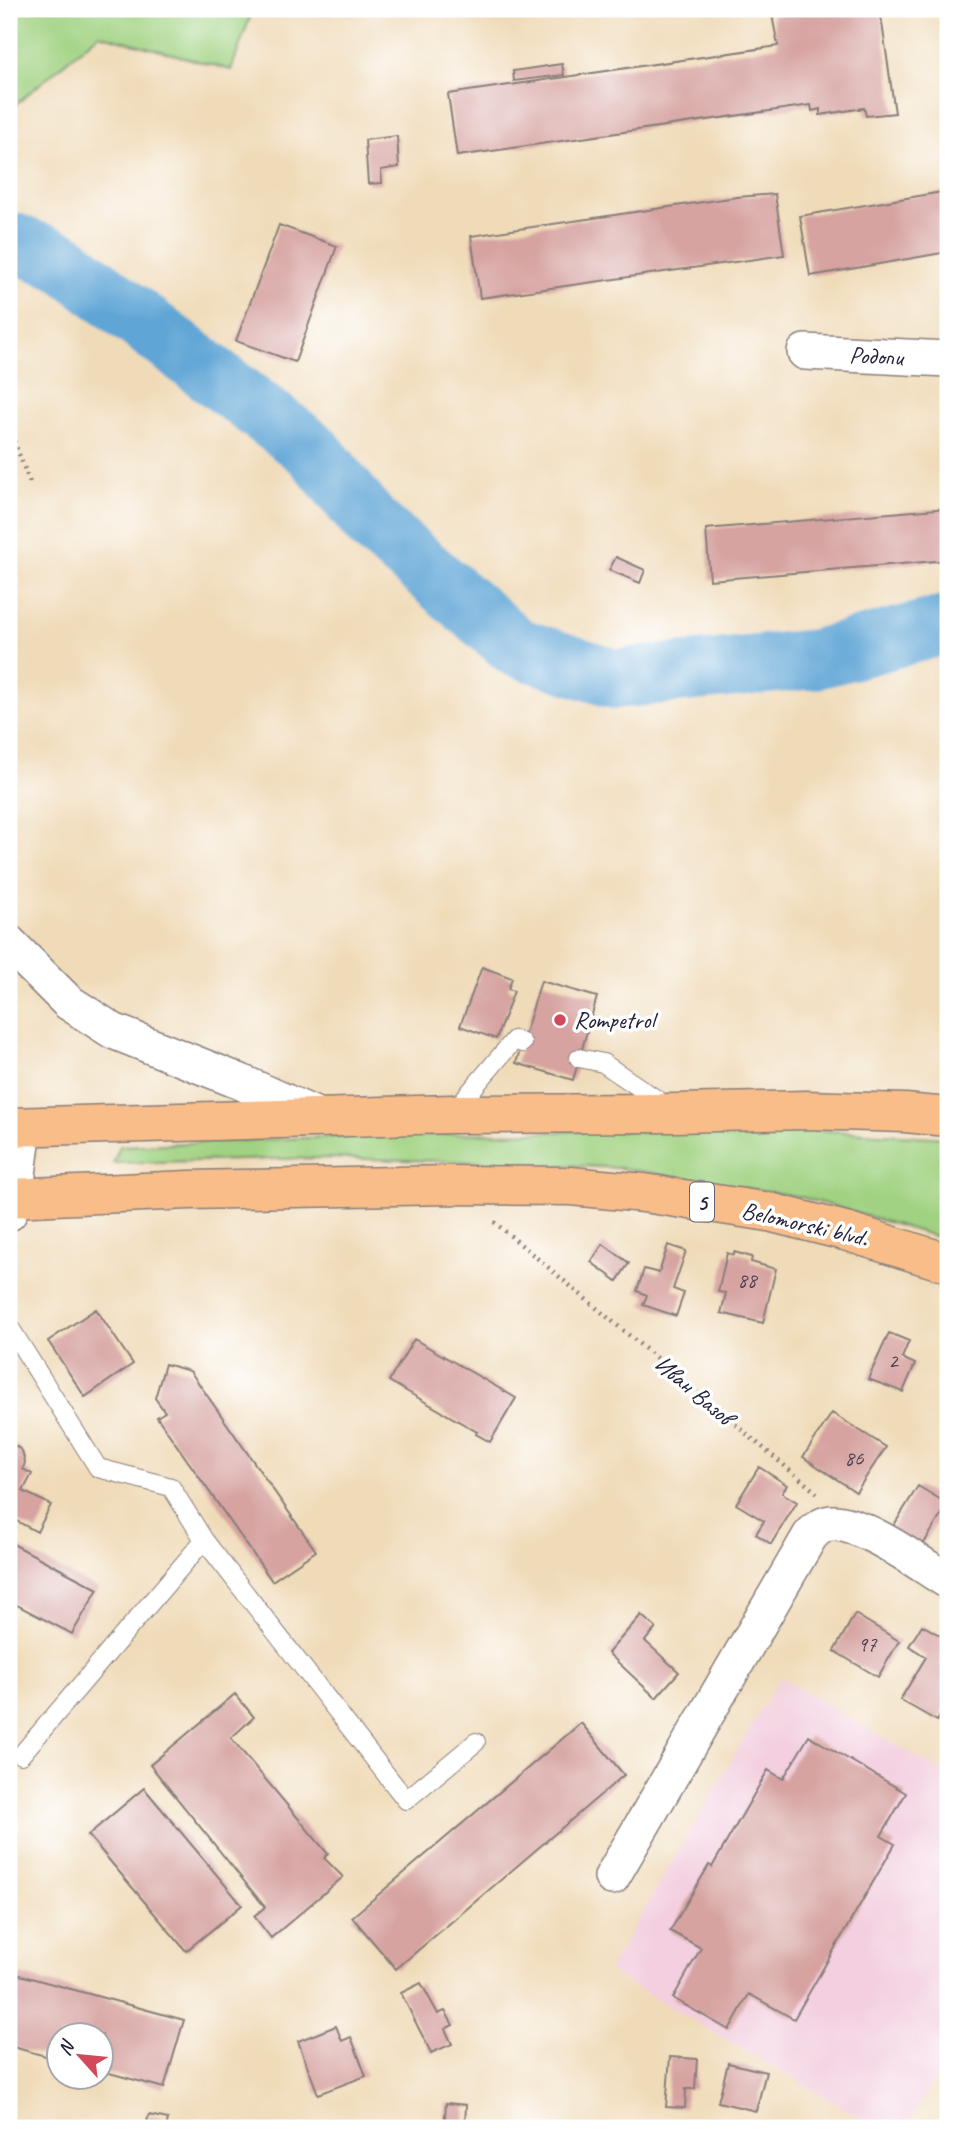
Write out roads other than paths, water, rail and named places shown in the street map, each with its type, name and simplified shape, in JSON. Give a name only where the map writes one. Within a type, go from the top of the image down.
[{"type":"main road","points":[[17,1127],[451,1114],[806,1110],[948,1117]]},
{"type":"main road","name":"Belomorski blvd.","points":[[11,1203],[189,1190],[449,1185],[570,1186],[643,1193],[769,1212],[845,1231],[948,1263]]},
{"type":"street","name":"Родопи","points":[[805,352],[948,359]]},
{"type":"street","points":[[9,943],[68,1002],[113,1031],[241,1082],[324,1119]]},
{"type":"street","points":[[11,1203],[17,1127]]},
{"type":"street","points":[[612,1877],[810,1536],[823,1525],[831,1523],[858,1527],[948,1581]]},
{"type":"lane","points":[[451,1114],[514,1040],[522,1043]]},
{"type":"lane","points":[[579,1058],[603,1063],[677,1113]]},
{"type":"lane","points":[[9,1326],[98,1468],[171,1487],[204,1540],[406,1800],[476,1742]]},
{"type":"lane","points":[[21,1755],[204,1540]]},
{"type":"waterway","points":[[9,241],[62,261],[313,451],[372,524],[516,647],[615,679],[816,659],[948,624]]},
{"type":"place","name":"Rompetrol","points":[[560,1020]]}]
